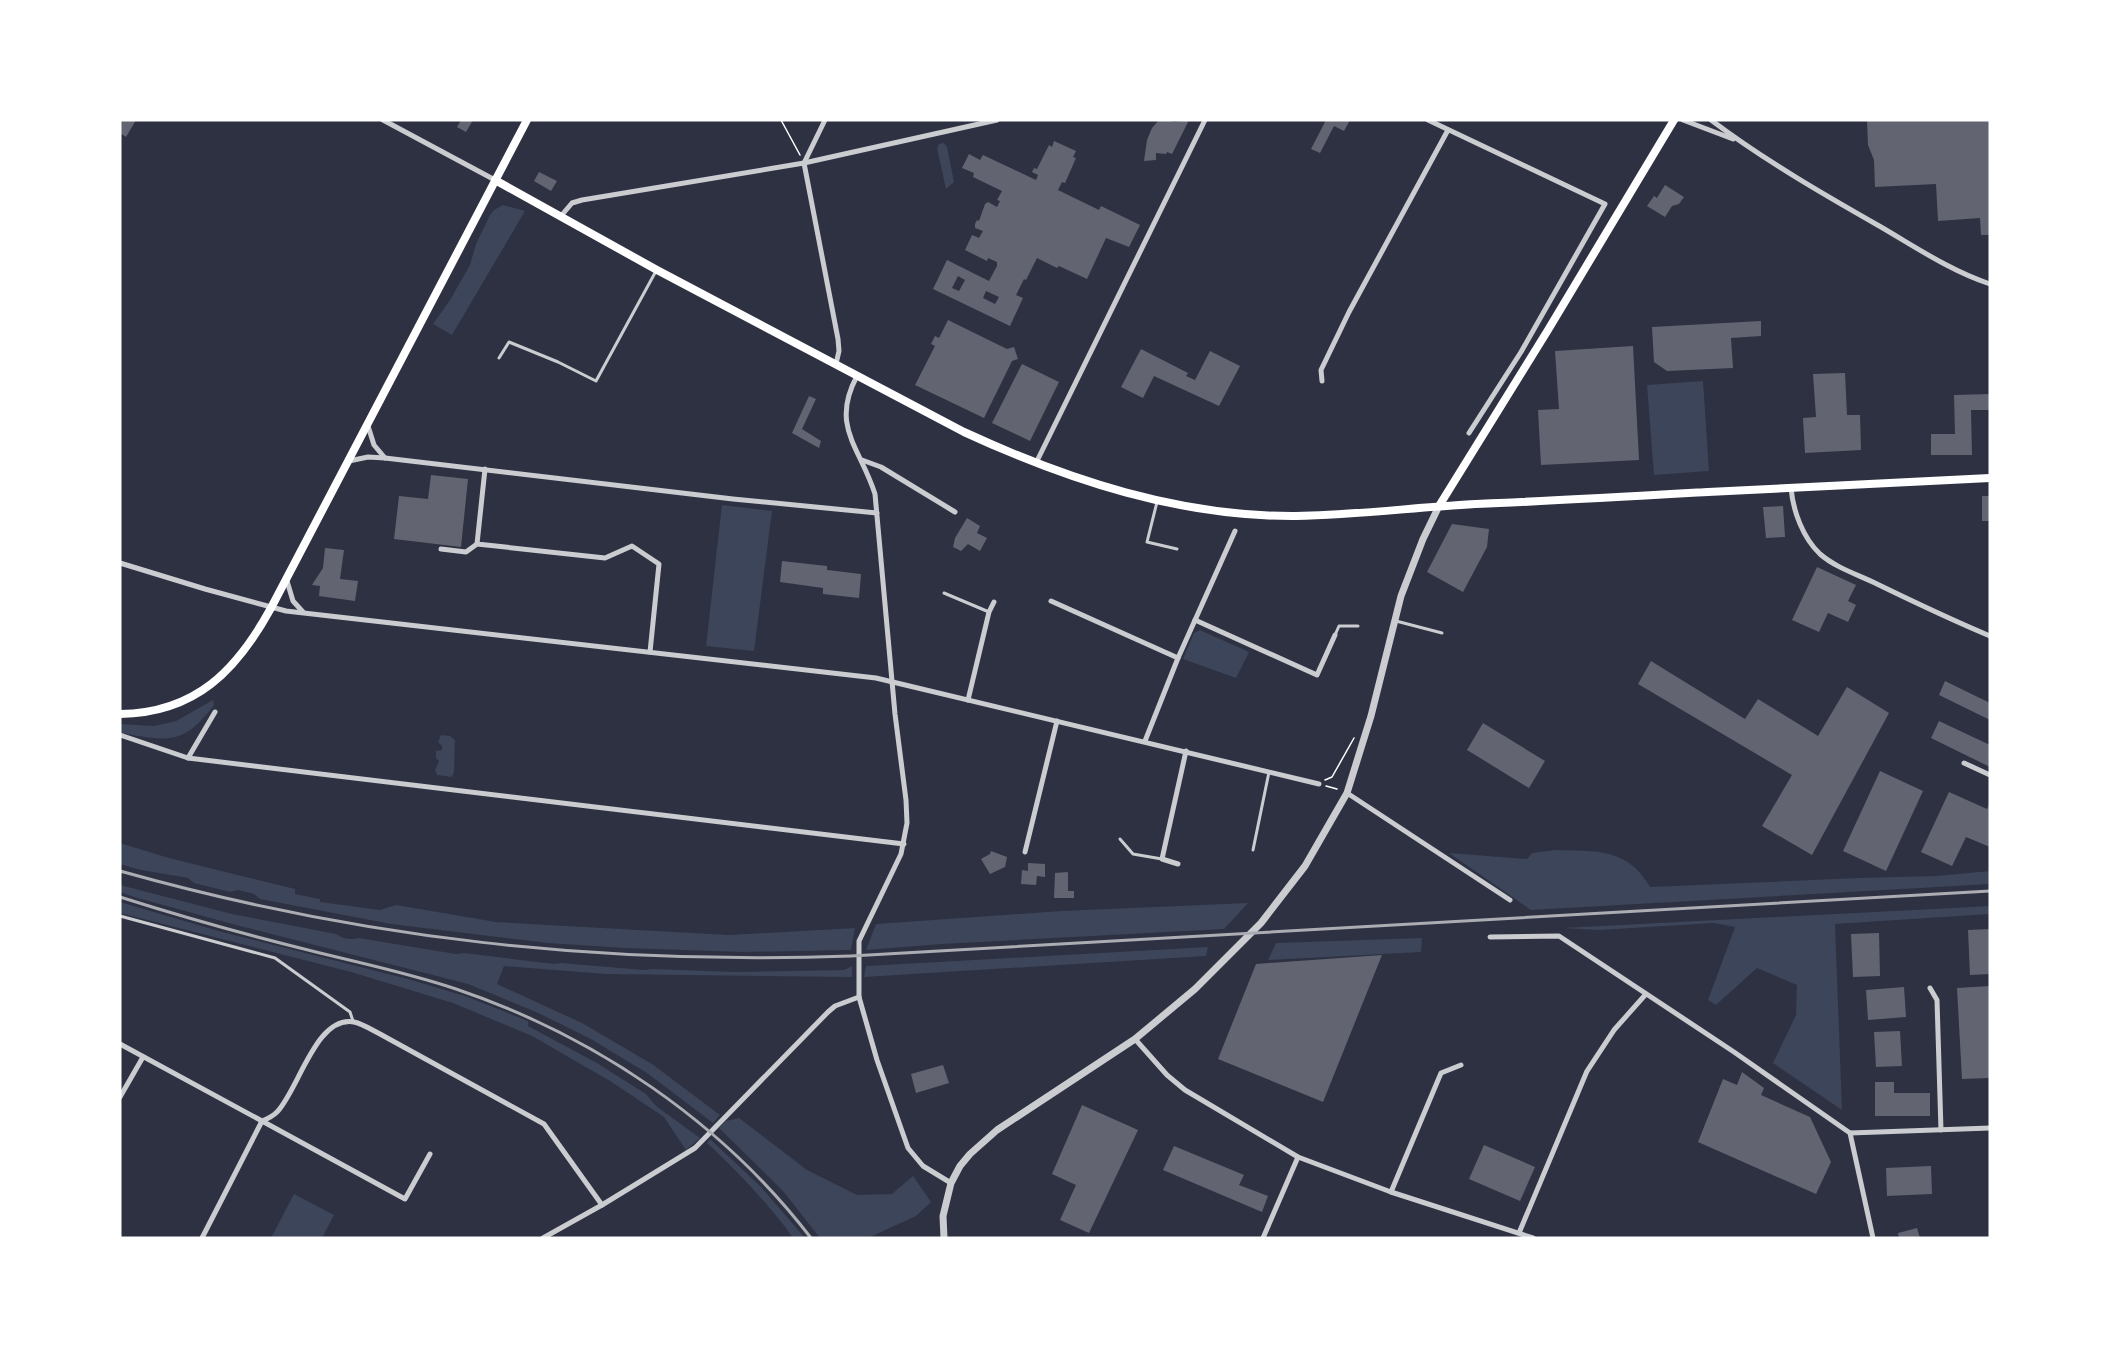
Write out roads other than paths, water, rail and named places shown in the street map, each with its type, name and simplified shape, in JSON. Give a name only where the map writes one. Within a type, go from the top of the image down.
[{"type":"main road","points":[[120,714],[150,712],[187,700],[212,685],[233,666],[243,653],[271,608],[527,120]]},
{"type":"main road","points":[[1439,506],[1674,120]]},
{"type":"main road","points":[[495,180],[657,270],[948,424],[1036,463],[1116,490],[1158,500],[1230,512],[1294,516],[1439,506],[1990,478]]},
{"type":"street","points":[[383,120],[495,180]]},
{"type":"street","points":[[825,120],[804,163],[838,339],[839,351],[836,364]]},
{"type":"street","points":[[561,216],[572,203],[582,200],[804,163],[997,120]]},
{"type":"street","points":[[1036,463],[1205,120]]},
{"type":"street","points":[[1428,120],[1605,204],[1521,352],[1469,433]]},
{"type":"street","points":[[1683,120],[1740,142]]},
{"type":"street","points":[[1710,120],[1740,142],[1841,205],[1951,268],[1990,284]]},
{"type":"street","points":[[1322,381],[1321,370],[1349,312],[1448,130]]},
{"type":"street","points":[[857,376],[847,398],[845,421],[862,460],[874,495],[877,513],[892,682],[907,812],[904,844],[859,941],[859,997],[877,1060],[908,1148],[923,1166],[951,1183]]},
{"type":"street","points":[[368,422],[374,445],[385,458]]},
{"type":"street","points":[[347,462],[368,457],[385,458],[722,498],[877,513]]},
{"type":"street","points":[[862,460],[881,467],[955,512]]},
{"type":"street","points":[[477,544],[485,469]]},
{"type":"street","points":[[1791,488],[1798,519],[1809,540],[1820,554],[1854,573],[1990,636]]},
{"type":"street","points":[[944,1238],[943,1216],[951,1183],[970,1154],[997,1130],[1135,1039],[1209,977],[1261,923],[1305,866],[1347,793],[1371,716],[1394,621],[1408,575],[1439,506]]},
{"type":"street","points":[[1145,741],[1178,658],[1235,531]]},
{"type":"street","points":[[441,549],[466,552],[477,544],[605,558],[632,546],[659,564],[650,652]]},
{"type":"street","points":[[120,563],[271,608],[876,678],[1319,784]]},
{"type":"street","points":[[286,578],[293,601],[304,613]]},
{"type":"street","points":[[1051,601],[1178,658]]},
{"type":"street","points":[[968,700],[989,612],[994,602]]},
{"type":"street","points":[[1195,620],[1317,675],[1335,635]]},
{"type":"street","points":[[188,758],[215,712]]},
{"type":"street","points":[[1025,852],[1057,721]]},
{"type":"street","points":[[120,735],[188,758],[904,844]]},
{"type":"street","points":[[1178,864],[1162,859],[1186,751]]},
{"type":"street","points":[[1964,763],[1990,775]]},
{"type":"street","points":[[1347,793],[1510,900]]},
{"type":"street","points":[[1490,937],[1559,936],[1734,1052],[1850,1133],[1990,1128]]},
{"type":"street","points":[[1930,988],[1937,1000],[1941,1130]]},
{"type":"street","points":[[1519,1233],[1587,1071],[1614,1030],[1646,994]]},
{"type":"street","points":[[543,1238],[603,1205],[695,1148],[828,1012],[835,1006],[859,997]]},
{"type":"street","points":[[202,1238],[262,1121],[276,1114],[286,1101],[321,1037],[333,1026],[354,1022],[390,1039],[544,1125],[603,1205]]},
{"type":"street","points":[[1135,1039],[1167,1075],[1185,1090],[1298,1157],[1391,1192],[1533,1238]]},
{"type":"street","points":[[120,1044],[405,1200],[430,1154]]},
{"type":"street","points":[[120,1097],[143,1057]]},
{"type":"street","points":[[1391,1192],[1441,1072],[1461,1065]]},
{"type":"street","points":[[1850,1133],[1873,1238]]},
{"type":"street","points":[[1263,1238],[1298,1157]]},
{"type":"lane","points":[[499,358],[509,342],[596,381],[657,270]]},
{"type":"lane","points":[[1158,500],[1147,542],[1177,549]]},
{"type":"lane","points":[[944,593],[989,612]]},
{"type":"lane","points":[[1394,621],[1442,633]]},
{"type":"lane","points":[[1335,635],[1340,626],[1358,626]]},
{"type":"lane","points":[[1253,850],[1269,771]]},
{"type":"lane","points":[[1120,839],[1133,854],[1162,859]]},
{"type":"lane","points":[[120,916],[275,957],[350,1012],[354,1022]]},
{"type":"railway","points":[[120,871],[211,895],[391,930],[573,951],[757,958],[851,956],[1990,891]]},
{"type":"railway","points":[[120,897],[239,932],[438,983],[508,1008],[558,1031],[606,1058],[652,1088],[696,1121],[738,1157],[776,1196],[811,1238]]}]
